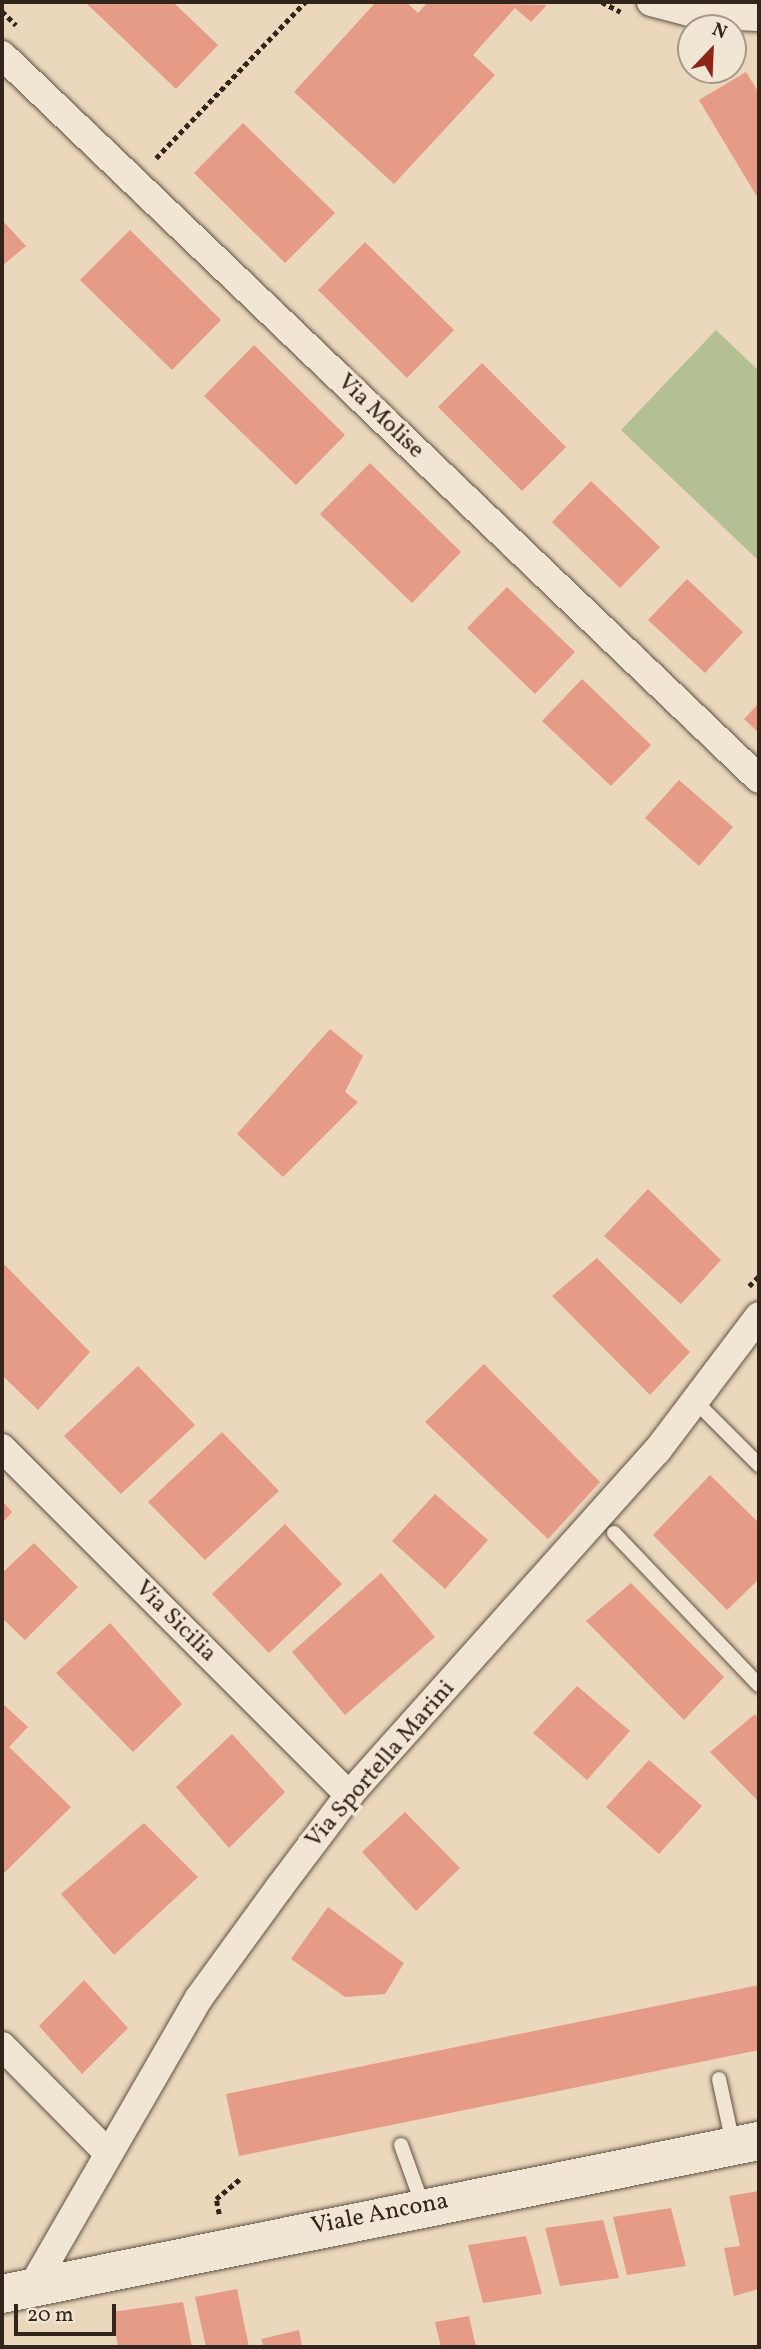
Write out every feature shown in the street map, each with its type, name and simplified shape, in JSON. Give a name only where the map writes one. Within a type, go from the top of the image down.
[{"type":"main road","name":"Viale Ancona","points":[[17,2291],[423,2206],[746,2143]]},
{"type":"street","points":[[651,2],[697,14],[759,17]]},
{"type":"street","name":"Via Molise","points":[[2,55],[759,779]]},
{"type":"street","name":"Via Sportella Marini","points":[[17,2291],[107,2152],[199,1998],[349,1794],[657,1451],[759,1316]]},
{"type":"street","name":"Via Sicilia","points":[[2,1448],[349,1794]]},
{"type":"street","points":[[2,2046],[107,2152]]},
{"type":"lane","points":[[695,1401],[759,1465]]},
{"type":"lane","points":[[614,1532],[759,1685]]},
{"type":"lane","points":[[719,2080],[746,2143]]},
{"type":"lane","points":[[401,2145],[423,2206]]},
{"type":"path","points":[[155,159],[305,2]]},
{"type":"path","points":[[216,2199],[241,2178]]},
{"type":"green space","points":[[716,330],[759,371],[759,561],[621,430]]},
{"type":"building","points":[[85,2],[173,2],[218,45],[176,89]]},
{"type":"building","points":[[376,2],[406,2],[418,13],[428,2],[547,5],[531,22],[515,8],[473,55],[495,75],[394,184],[294,92]]},
{"type":"building","points":[[747,74],[759,93],[759,200],[699,100],[726,84],[747,84]]},
{"type":"building","points":[[243,123],[335,213],[285,263],[194,173]]},
{"type":"building","points":[[2,220],[26,246],[2,266]]},
{"type":"building","points":[[130,230],[221,320],[172,370],[80,280]]},
{"type":"building","points":[[365,242],[454,330],[407,378],[318,290]]},
{"type":"building","points":[[254,345],[345,435],[296,485],[204,396]]},
{"type":"building","points":[[482,363],[566,447],[522,491],[438,407]]},
{"type":"building","points":[[370,463],[461,552],[412,603],[320,514]]},
{"type":"building","points":[[591,481],[660,547],[620,588],[552,522]]},
{"type":"building","points":[[687,579],[743,632],[705,673],[648,620]]},
{"type":"building","points":[[507,587],[575,652],[535,694],[467,628]]},
{"type":"building","points":[[582,679],[651,745],[611,786],[542,721]]},
{"type":"building","points":[[759,703],[759,733],[744,719]]},
{"type":"building","points":[[679,780],[733,827],[699,866],[645,818]]},
{"type":"building","points":[[330,1029],[363,1056],[345,1092],[358,1102],[283,1177],[237,1134]]},
{"type":"building","points":[[648,1189],[721,1260],[681,1304],[604,1236]]},
{"type":"building","points":[[597,1258],[690,1352],[650,1395],[552,1296]]},
{"type":"building","points":[[2,1262],[90,1352],[38,1410],[2,1375]]},
{"type":"building","points":[[484,1364],[600,1482],[548,1539],[425,1422]]},
{"type":"building","points":[[138,1366],[195,1425],[121,1494],[64,1436]]},
{"type":"building","points":[[222,1432],[279,1491],[205,1560],[148,1502]]},
{"type":"building","points":[[710,1475],[759,1523],[759,1579],[727,1610],[653,1535]]},
{"type":"building","points":[[435,1494],[488,1540],[445,1589],[392,1541]]},
{"type":"building","points":[[2,1501],[12,1512],[2,1523]]},
{"type":"building","points":[[285,1524],[342,1584],[269,1653],[212,1594]]},
{"type":"building","points":[[34,1543],[78,1587],[25,1640],[2,1618],[2,1573]]},
{"type":"building","points":[[381,1573],[435,1637],[345,1715],[292,1652]]},
{"type":"building","points":[[631,1583],[724,1677],[684,1720],[586,1621]]},
{"type":"building","points":[[110,1623],[182,1704],[133,1752],[56,1673]]},
{"type":"building","points":[[577,1686],[630,1731],[587,1780],[533,1733]]},
{"type":"building","points":[[2,1703],[28,1727],[9,1747],[71,1807],[2,1875]]},
{"type":"building","points":[[755,1714],[759,1719],[759,1802],[710,1752]]},
{"type":"building","points":[[232,1734],[285,1792],[229,1848],[176,1787]]},
{"type":"building","points":[[649,1760],[702,1806],[659,1854],[606,1807]]},
{"type":"building","points":[[405,1812],[460,1868],[416,1911],[362,1852]]},
{"type":"building","points":[[144,1823],[198,1877],[114,1955],[61,1894]]},
{"type":"building","points":[[328,1907],[404,1963],[385,1994],[345,1997],[291,1959]]},
{"type":"building","points":[[84,1980],[128,2028],[82,2074],[39,2026]]},
{"type":"building","points":[[759,1985],[759,2050],[239,2156],[226,2094]]},
{"type":"building","points":[[759,2191],[759,2289],[734,2296],[724,2248],[740,2246],[729,2196]]},
{"type":"building","points":[[671,2208],[686,2266],[627,2275],[613,2217]]},
{"type":"building","points":[[603,2220],[619,2278],[560,2286],[545,2228]]},
{"type":"building","points":[[526,2236],[542,2294],[483,2303],[468,2245]]},
{"type":"building","points":[[237,2289],[249,2347],[206,2347],[195,2297]]},
{"type":"building","points":[[183,2302],[192,2347],[118,2347],[112,2312]]},
{"type":"building","points":[[469,2316],[476,2347],[441,2347],[435,2322]]},
{"type":"building","points":[[299,2330],[302,2347],[264,2347],[261,2339]]}]
